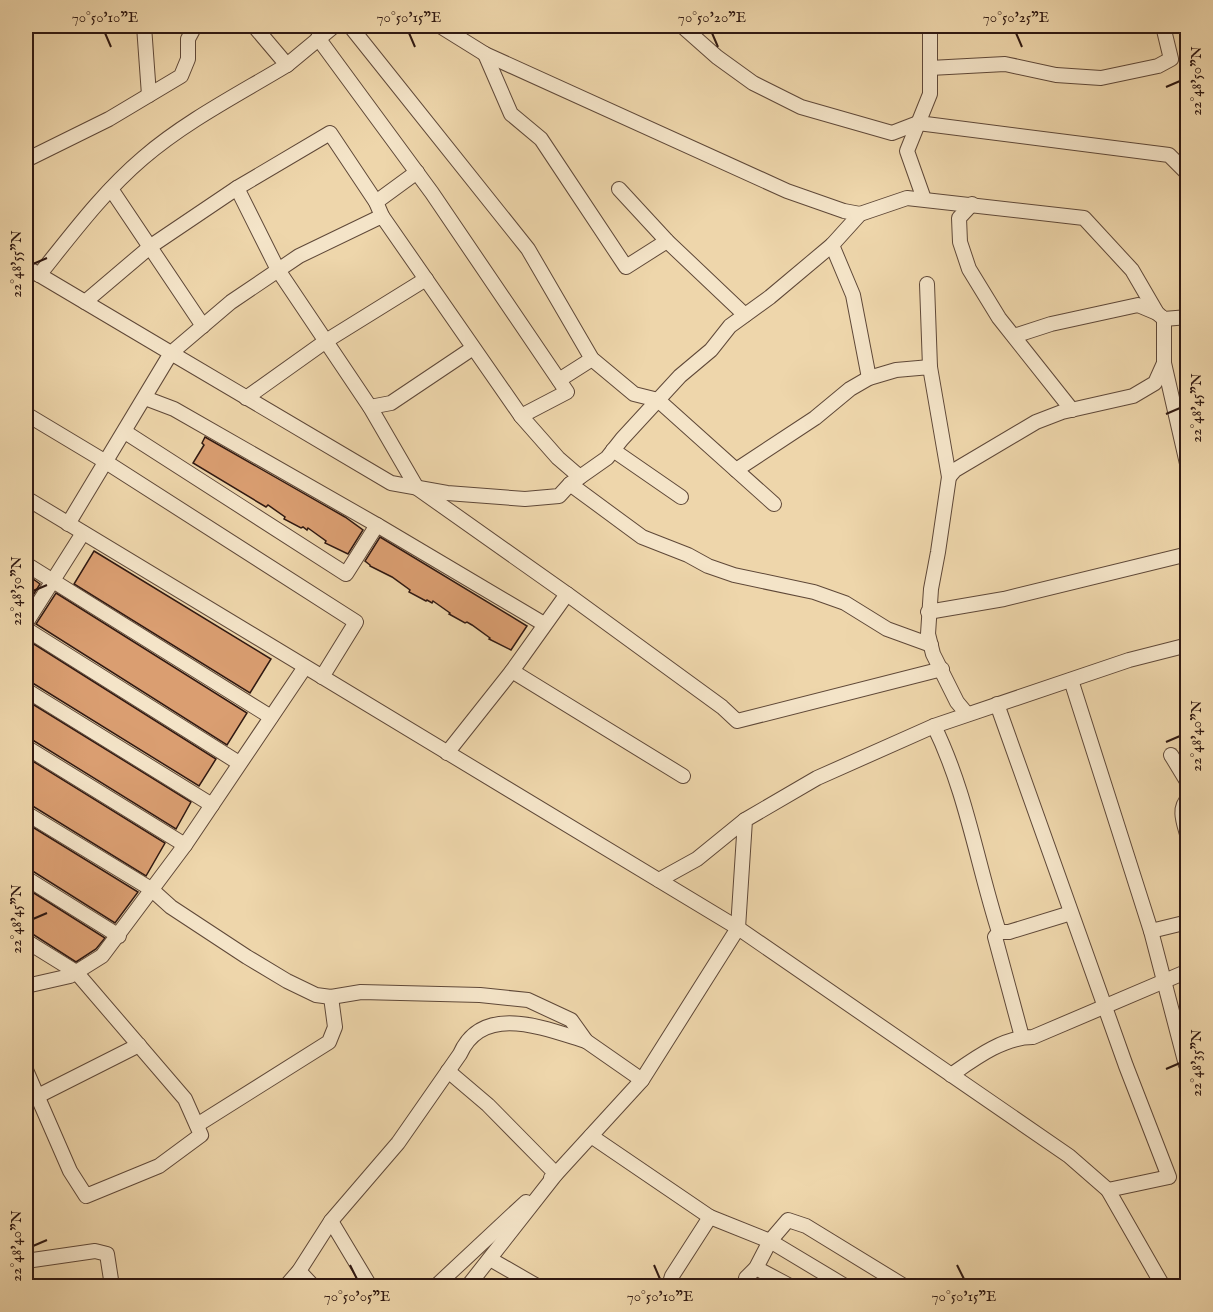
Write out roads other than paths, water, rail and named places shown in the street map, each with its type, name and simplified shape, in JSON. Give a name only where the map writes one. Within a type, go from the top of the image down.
[{"type":"street","points":[[144,26],[149,95]]},
{"type":"street","points":[[26,160],[109,119],[181,76],[188,60],[188,39],[195,26]]},
{"type":"street","points":[[254,26],[286,65]]},
{"type":"street","points":[[39,275],[99,200],[144,157],[178,132],[286,65],[334,26]]},
{"type":"street","points":[[350,26],[528,249],[592,359],[634,394],[658,400],[774,504]]},
{"type":"street","points":[[440,26],[485,54],[787,191],[844,211],[860,214]]},
{"type":"street","points":[[682,26],[717,57],[753,83],[801,107],[892,133],[918,123],[1169,155],[1185,171]]},
{"type":"street","points":[[924,199],[907,151],[930,94],[930,26]]},
{"type":"street","points":[[930,68],[1005,64],[1056,75],[1101,78],[1158,66],[1171,59],[1163,26]]},
{"type":"street","points":[[318,38],[417,172],[567,392],[520,416]]},
{"type":"street","points":[[485,54],[512,114],[541,139],[626,267],[667,242]]},
{"type":"street","points":[[85,302],[151,246],[237,188],[330,133],[376,202],[382,216],[520,416],[575,480],[642,537],[734,575],[813,592],[845,603],[887,628],[931,645]]},
{"type":"street","points":[[376,202],[417,172]]},
{"type":"street","points":[[237,188],[278,270],[370,407],[417,488],[567,594],[722,707],[737,721],[942,669]]},
{"type":"street","points":[[111,189],[203,326]]},
{"type":"street","points":[[619,189],[667,242],[745,315]]},
{"type":"street","points":[[26,267],[391,483],[447,493],[525,499],[560,496],[575,480],[607,458],[680,376],[711,350],[730,326],[832,245],[860,214],[907,198],[1084,218],[1132,270],[1160,316],[1164,363],[1188,468]]},
{"type":"street","points":[[972,204],[959,218],[960,242],[969,269],[999,318],[1072,411]]},
{"type":"street","points":[[68,524],[171,353],[231,302],[299,256],[382,216]]},
{"type":"street","points":[[832,245],[853,295],[869,378]]},
{"type":"street","points":[[246,398],[326,341],[426,279]]},
{"type":"street","points":[[927,284],[930,367],[949,477],[928,612],[928,634],[957,702],[967,714]]},
{"type":"street","points":[[1014,336],[1051,324],[1138,305],[1160,316],[1188,318]]},
{"type":"street","points":[[370,407],[391,403],[473,348]]},
{"type":"street","points":[[558,380],[592,359]]},
{"type":"street","points":[[949,477],[954,470],[1036,422],[1133,396],[1155,383],[1164,363]]},
{"type":"street","points":[[736,470],[815,418],[850,389],[869,378],[896,370],[930,367]]},
{"type":"street","points":[[145,398],[174,409],[544,624]]},
{"type":"street","points":[[26,414],[106,462],[356,622],[322,677]]},
{"type":"street","points":[[124,432],[346,574],[377,525]]},
{"type":"street","points":[[613,450],[681,497]]},
{"type":"street","points":[[26,498],[738,928],[1069,1156],[1108,1190],[1163,1287]]},
{"type":"street","points":[[26,623],[83,533]]},
{"type":"street","points":[[928,612],[1004,599],[1188,554]]},
{"type":"street","points":[[26,564],[271,717]]},
{"type":"street","points":[[447,753],[512,671],[567,594]]},
{"type":"street","points":[[26,629],[239,763]]},
{"type":"street","points":[[659,880],[697,859],[745,820],[817,778],[933,726],[1129,660],[1188,645]]},
{"type":"street","points":[[26,986],[70,976],[102,956],[185,845],[304,667]]},
{"type":"street","points":[[512,671],[683,776]]},
{"type":"street","points":[[1071,680],[1151,931],[1186,1065]]},
{"type":"street","points":[[26,690],[212,805]]},
{"type":"street","points":[[997,704],[1105,1007],[1169,1178],[1108,1190]]},
{"type":"street","points":[[933,726],[948,755],[973,832],[983,878],[999,932]]},
{"type":"street","points":[[26,747],[185,845]]},
{"type":"street","points":[[1171,755],[1188,783]]},
{"type":"street","points":[[1188,799],[1183,803],[1181,810],[1188,838]]},
{"type":"street","points":[[26,813],[151,889],[171,906],[247,957],[316,995],[331,997],[361,992],[480,995],[528,1000],[571,1020],[586,1041]]},
{"type":"street","points":[[436,1287],[556,1174],[642,1080],[738,928],[745,820]]},
{"type":"street","points":[[26,878],[119,936]]},
{"type":"street","points":[[999,932],[1009,932],[1071,913]]},
{"type":"street","points":[[1151,931],[1188,922]]},
{"type":"street","points":[[999,932],[995,937],[1022,1037]]},
{"type":"street","points":[[26,941],[76,972],[185,1099],[201,1135],[159,1166],[86,1196],[31,1099],[26,1070]]},
{"type":"street","points":[[951,1075],[981,1054],[1022,1037],[1033,1037],[1188,971]]},
{"type":"street","points":[[196,1125],[329,1042],[335,1027],[331,997]]},
{"type":"street","points":[[286,1287],[331,1221],[398,1143],[448,1071],[465,1042],[481,1028],[527,1023],[586,1041],[642,1080]]},
{"type":"street","points":[[31,1099],[139,1045]]},
{"type":"street","points":[[448,1071],[488,1105],[556,1174]]},
{"type":"street","points":[[591,1136],[710,1217],[770,1241],[845,1287]]},
{"type":"street","points":[[468,1287],[556,1174]]},
{"type":"street","points":[[669,1286],[672,1276],[710,1217]]},
{"type":"street","points":[[745,1287],[746,1278],[756,1268],[770,1241],[788,1220],[806,1226],[904,1287]]},
{"type":"street","points":[[331,1221],[370,1287]]},
{"type":"street","points":[[26,1262],[95,1251],[107,1254],[112,1287]]},
{"type":"street","points":[[490,1259],[537,1287]]},
{"type":"street","points":[[756,1268],[790,1287]]},
{"type":"street","points":[[298,1271],[313,1287]]}]
